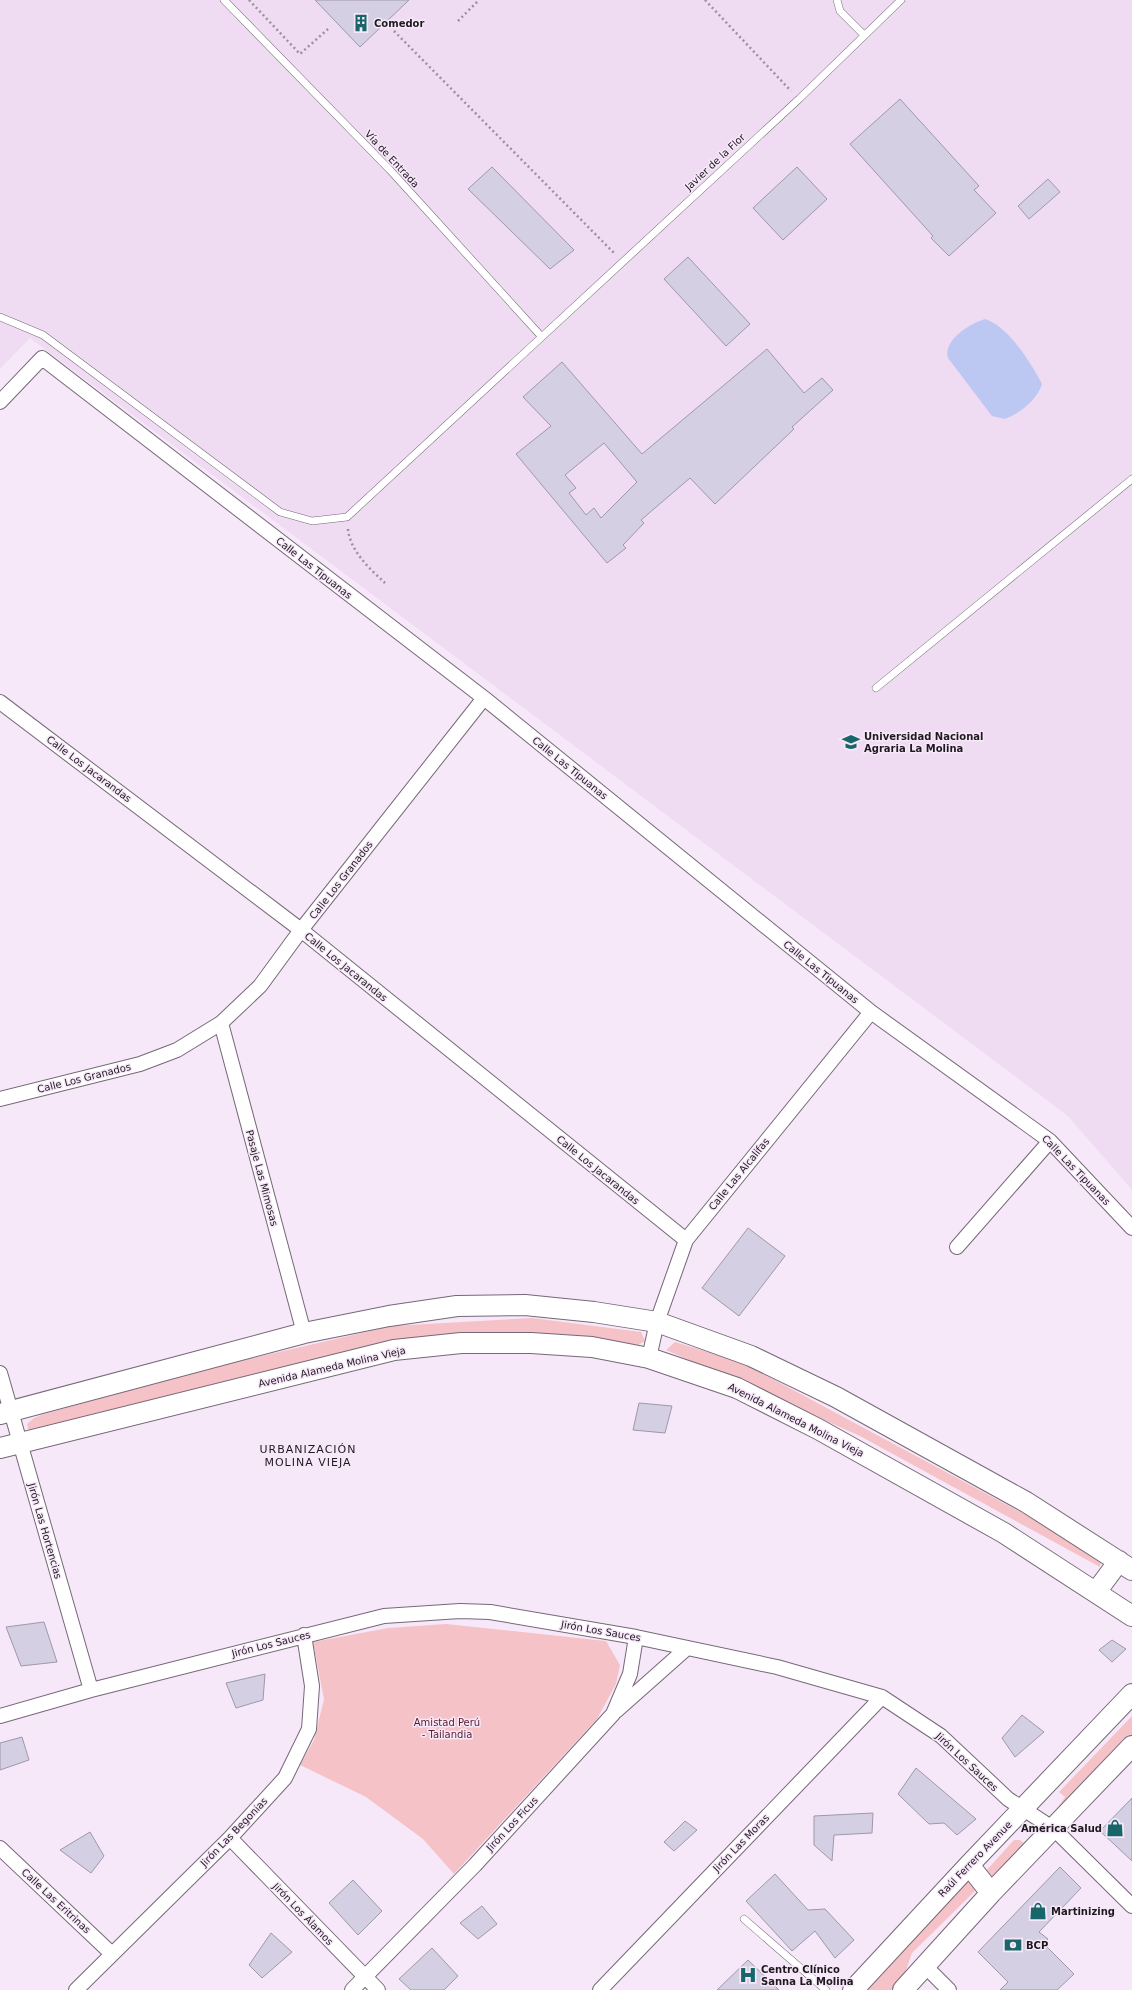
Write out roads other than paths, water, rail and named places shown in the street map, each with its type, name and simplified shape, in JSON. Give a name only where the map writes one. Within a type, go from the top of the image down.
[{"type":"street","name":"Calle Las Tipuanas","points":[[0,402],[42,358],[484,698],[871,1012],[1050,1141],[1132,1228]]},
{"type":"street","name":"Calle Los Granados","points":[[0,1099],[140,1064],[177,1050],[221,1023],[260,986],[301,930],[484,698]]},
{"type":"street","name":"Calle Los Jacarandas","points":[[0,702],[301,930],[686,1240]]},
{"type":"street","name":"Calle Las Alcalifas","points":[[649,1358],[657,1322],[686,1240],[871,1012]]},
{"type":"street","name":"Pasaje Las Mimosas","points":[[221,1023],[304,1333]]},
{"type":"street","points":[[957,1247],[1050,1141]]},
{"type":"street","points":[[5,1413],[304,1333],[388,1316],[457,1306],[525,1305],[594,1312],[657,1322],[751,1356],[836,1397],[1026,1502],[1126,1566],[1096,1592]]},
{"type":"street","name":"Avenida Alameda Molina Vieja","points":[[0,1448],[19,1442],[394,1350],[461,1343],[531,1343],[592,1347],[649,1358],[737,1388],[818,1429],[1004,1533],[1132,1616]]},
{"type":"street","name":"Jirón Las Hortencias","points":[[0,1373],[5,1413],[19,1442],[91,1690]]},
{"type":"street","name":"Jirón Los Sauces","points":[[0,1716],[91,1690],[384,1616],[460,1611],[490,1612],[636,1637],[777,1667],[882,1697],[940,1736],[996,1790],[1023,1810],[1054,1829],[1132,1906]]},
{"type":"street","name":"Jirón Las Begonias","points":[[76,1990],[230,1838],[285,1778],[309,1730],[312,1686],[304,1635]]},
{"type":"street","name":"Jirón Los Ficus","points":[[352,1990],[475,1865],[613,1714],[630,1674],[636,1637]]},
{"type":"street","points":[[613,1714],[687,1648]]},
{"type":"street","name":"Raúl Ferrero Avenue","points":[[852,1990],[1132,1694]]},
{"type":"street","name":"Jirón Las Moras","points":[[600,1990],[882,1697]]},
{"type":"street","points":[[903,1990],[991,1893],[1132,1746]]},
{"type":"street","name":"Jirón Los Álamos","points":[[230,1838],[378,1990]]},
{"type":"street","name":"Calle Las Eritrinas","points":[[0,1848],[112,1954]]},
{"type":"street","points":[[969,1865],[991,1893]]},
{"type":"street","points":[[926,1966],[949,1990]]},
{"type":"lane","name":"Vía de Entrada","points":[[224,0],[390,170],[541,336]]},
{"type":"lane","points":[[837,0],[840,10],[864,35]]},
{"type":"lane","name":"Javier de la Flor","points":[[0,317],[43,335],[280,512],[312,521],[347,517],[798,98],[901,0]]},
{"type":"lane","points":[[876,688],[1132,479]]},
{"type":"lane","points":[[744,1919],[826,1990]]},
{"type":"water","points":[[985,319],[1002,329],[1018,346],[1042,384],[1040,390],[1032,401],[1005,419],[992,416],[948,358],[947,351],[953,339],[965,329]]},
{"type":"place","name":"Comedor","points":[[361,23]]},
{"type":"place","name":"Universidad Nacional Agraria La Molina","points":[[851,742]]},
{"type":"place","name":"América Salud","points":[[1115,1828]]},
{"type":"place","name":"Martinizing","points":[[1038,1911]]},
{"type":"place","name":"BCP","points":[[1013,1945]]},
{"type":"place","name":"Centro Clínico Sanna La Molina","points":[[748,1975]]},
{"type":"district","name":"URBANIZACIÓN MOLINA VIEJA","points":[[308,1455]]},
{"type":"park label","name":"Amistad Perú - Tailandia","points":[[447,1728]]}]
